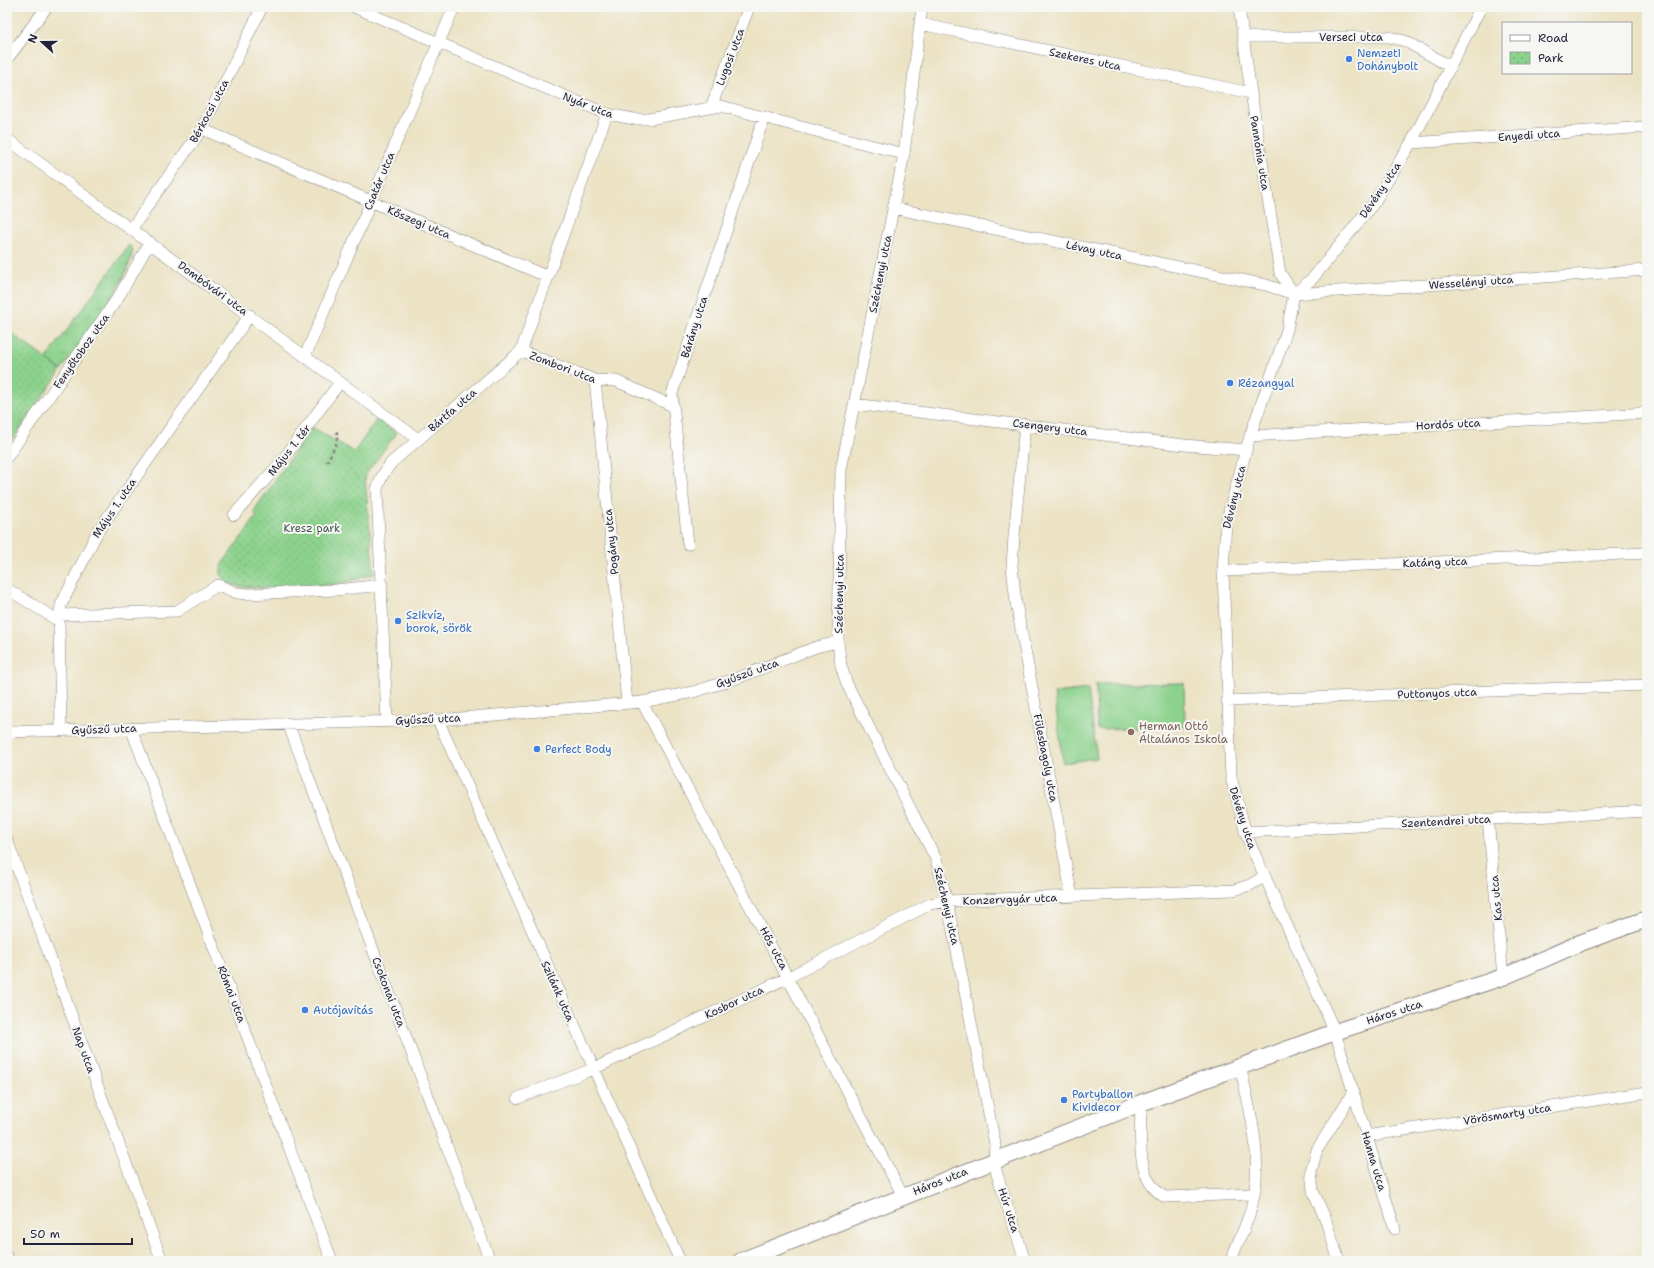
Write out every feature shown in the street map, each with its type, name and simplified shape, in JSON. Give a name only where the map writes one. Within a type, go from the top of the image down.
[{"type":"street","points":[[7,59],[47,7]]},
{"type":"street","name":"Bérkocsi utca","points":[[132,228],[202,129],[262,7]]},
{"type":"street","name":"Nyár utca","points":[[354,7],[607,114],[634,119],[648,119],[721,106],[904,154]]},
{"type":"street","name":"Csatár utca","points":[[305,356],[454,7]]},
{"type":"street","name":"Lugosi utca","points":[[711,107],[749,7]]},
{"type":"street","name":"Széchenyi utca","points":[[922,7],[904,154],[840,470],[838,642],[841,666],[846,684],[936,859],[947,901],[995,1144],[994,1160]]},
{"type":"street","name":"Pannónia utca","points":[[1239,7],[1251,93],[1280,273],[1294,294]]},
{"type":"street","name":"Dévény utca","points":[[1335,1032],[1245,832],[1231,777],[1223,571],[1226,523],[1250,436],[1287,330],[1294,294],[1313,278],[1373,204],[1411,143],[1451,68],[1481,7]]},
{"type":"street","name":"Szekeres utca","points":[[920,24],[1251,93]]},
{"type":"street","name":"Verseci utca","points":[[1243,37],[1389,37],[1405,41],[1451,68]]},
{"type":"street","name":"Bártfa utca","points":[[387,721],[377,489],[382,476],[391,463],[521,351],[607,114]]},
{"type":"street","name":"Bárány utca","points":[[688,544],[672,394],[764,117]]},
{"type":"street","name":"Enyedi utca","points":[[1411,143],[1647,127]]},
{"type":"street","name":"Kőszegi utca","points":[[202,129],[548,277]]},
{"type":"street","name":"Dombóvári utca","points":[[7,139],[132,228],[418,439]]},
{"type":"street","name":"Lévay utca","points":[[893,208],[1266,285],[1294,294]]},
{"type":"street","name":"Fenyőtoboz utca","points":[[7,457],[119,296],[150,242]]},
{"type":"street","name":"Wesselényi utca","points":[[1294,294],[1647,270]]},
{"type":"street","name":"Május 1. utca","points":[[61,730],[59,618],[61,605],[98,530],[250,315]]},
{"type":"street","name":"Zombori utca","points":[[521,351],[595,380],[616,381],[673,406]]},
{"type":"street","name":"Pogány utca","points":[[595,380],[626,703]]},
{"type":"street","name":"Május 1. tér","points":[[234,515],[281,462],[340,382]]},
{"type":"street","name":"Csengery utca","points":[[854,404],[1025,424],[1184,445],[1246,450]]},
{"type":"street","name":"Hordós utca","points":[[1250,436],[1647,413]]},
{"type":"street","name":"Fülesbagoly utca","points":[[1025,424],[1012,566],[1016,603],[1072,897]]},
{"type":"street","name":"Katáng utca","points":[[1223,571],[1647,553]]},
{"type":"street","points":[[7,589],[59,618],[176,610],[218,585],[237,593],[248,594],[336,590],[382,586]]},
{"type":"street","name":"Gyűszű utca","points":[[7,732],[438,720],[642,702],[693,692],[735,679],[816,647],[838,642]]},
{"type":"street","name":"Puttonyos utca","points":[[1227,701],[1647,685]]},
{"type":"street","name":"Hős utca","points":[[642,702],[789,977],[903,1196]]},
{"type":"street","name":"Szilánk utca","points":[[438,720],[680,1261]]},
{"type":"street","name":"Csokonai utca","points":[[288,723],[490,1261]]},
{"type":"street","name":"Római utca","points":[[131,728],[332,1261]]},
{"type":"street","name":"Szentendrei utca","points":[[1245,832],[1647,811]]},
{"type":"street","name":"Kas utca","points":[[1488,819],[1503,977]]},
{"type":"street","name":"Nap utca","points":[[7,840],[162,1261]]},
{"type":"street","points":[[1072,897],[1234,890],[1250,885],[1265,876]]},
{"type":"street","name":"Konzervgyár utca","points":[[947,901],[1072,897]]},
{"type":"street","name":"Kosbor utca","points":[[518,1098],[593,1069],[789,977],[930,904],[947,901]]},
{"type":"street","name":"Háros utca","points":[[741,1261],[1141,1103],[1335,1032],[1503,977],[1580,943],[1647,920]]},
{"type":"street","name":"Hanna utca","points":[[1335,1032],[1395,1230]]},
{"type":"street","points":[[1231,1261],[1250,1213],[1254,1194],[1256,1143],[1240,1066]]},
{"type":"street","points":[[1339,1261],[1325,1218],[1313,1191],[1311,1171],[1317,1150],[1353,1092]]},
{"type":"street","name":"Vörösmarty utca","points":[[1366,1136],[1647,1092]]},
{"type":"street","points":[[1141,1103],[1142,1169],[1156,1192],[1165,1198],[1254,1194]]},
{"type":"street","name":"Húr utca","points":[[994,1160],[997,1174],[1025,1261]]},
{"type":"street","points":[[7,1257],[8,1261]]},
{"type":"path","points":[[326,462],[337,442],[337,431]]},
{"type":"green space","points":[[129,245],[133,249],[123,279],[92,328],[61,370],[46,359]]},
{"type":"green space","points":[[7,330],[61,370],[7,448]]},
{"type":"green space","name":"Kresz park","points":[[377,419],[397,433],[368,471],[365,478],[374,574],[340,583],[296,587],[263,588],[236,586],[225,581],[221,575],[222,564],[257,516],[253,512],[312,427],[354,452]]},
{"type":"green space","points":[[1184,683],[1185,727],[1097,729],[1096,684]]},
{"type":"green space","points":[[1088,689],[1097,758],[1063,763],[1054,693]]},
{"type":"place","name":"Nemzeti Dohánybolt","points":[[1349,59]]},
{"type":"place","name":"Rézangyal","points":[[1230,383]]},
{"type":"place","name":"Szikvíz, borok, sörök","points":[[398,621]]},
{"type":"place","name":"Herman Ottó Általános Iskola","points":[[1131,732]]},
{"type":"place","name":"Perfect Body","points":[[537,749]]},
{"type":"place","name":"Autójavítás","points":[[305,1010]]},
{"type":"place","name":"Partyballon Kividecor","points":[[1064,1100]]}]
